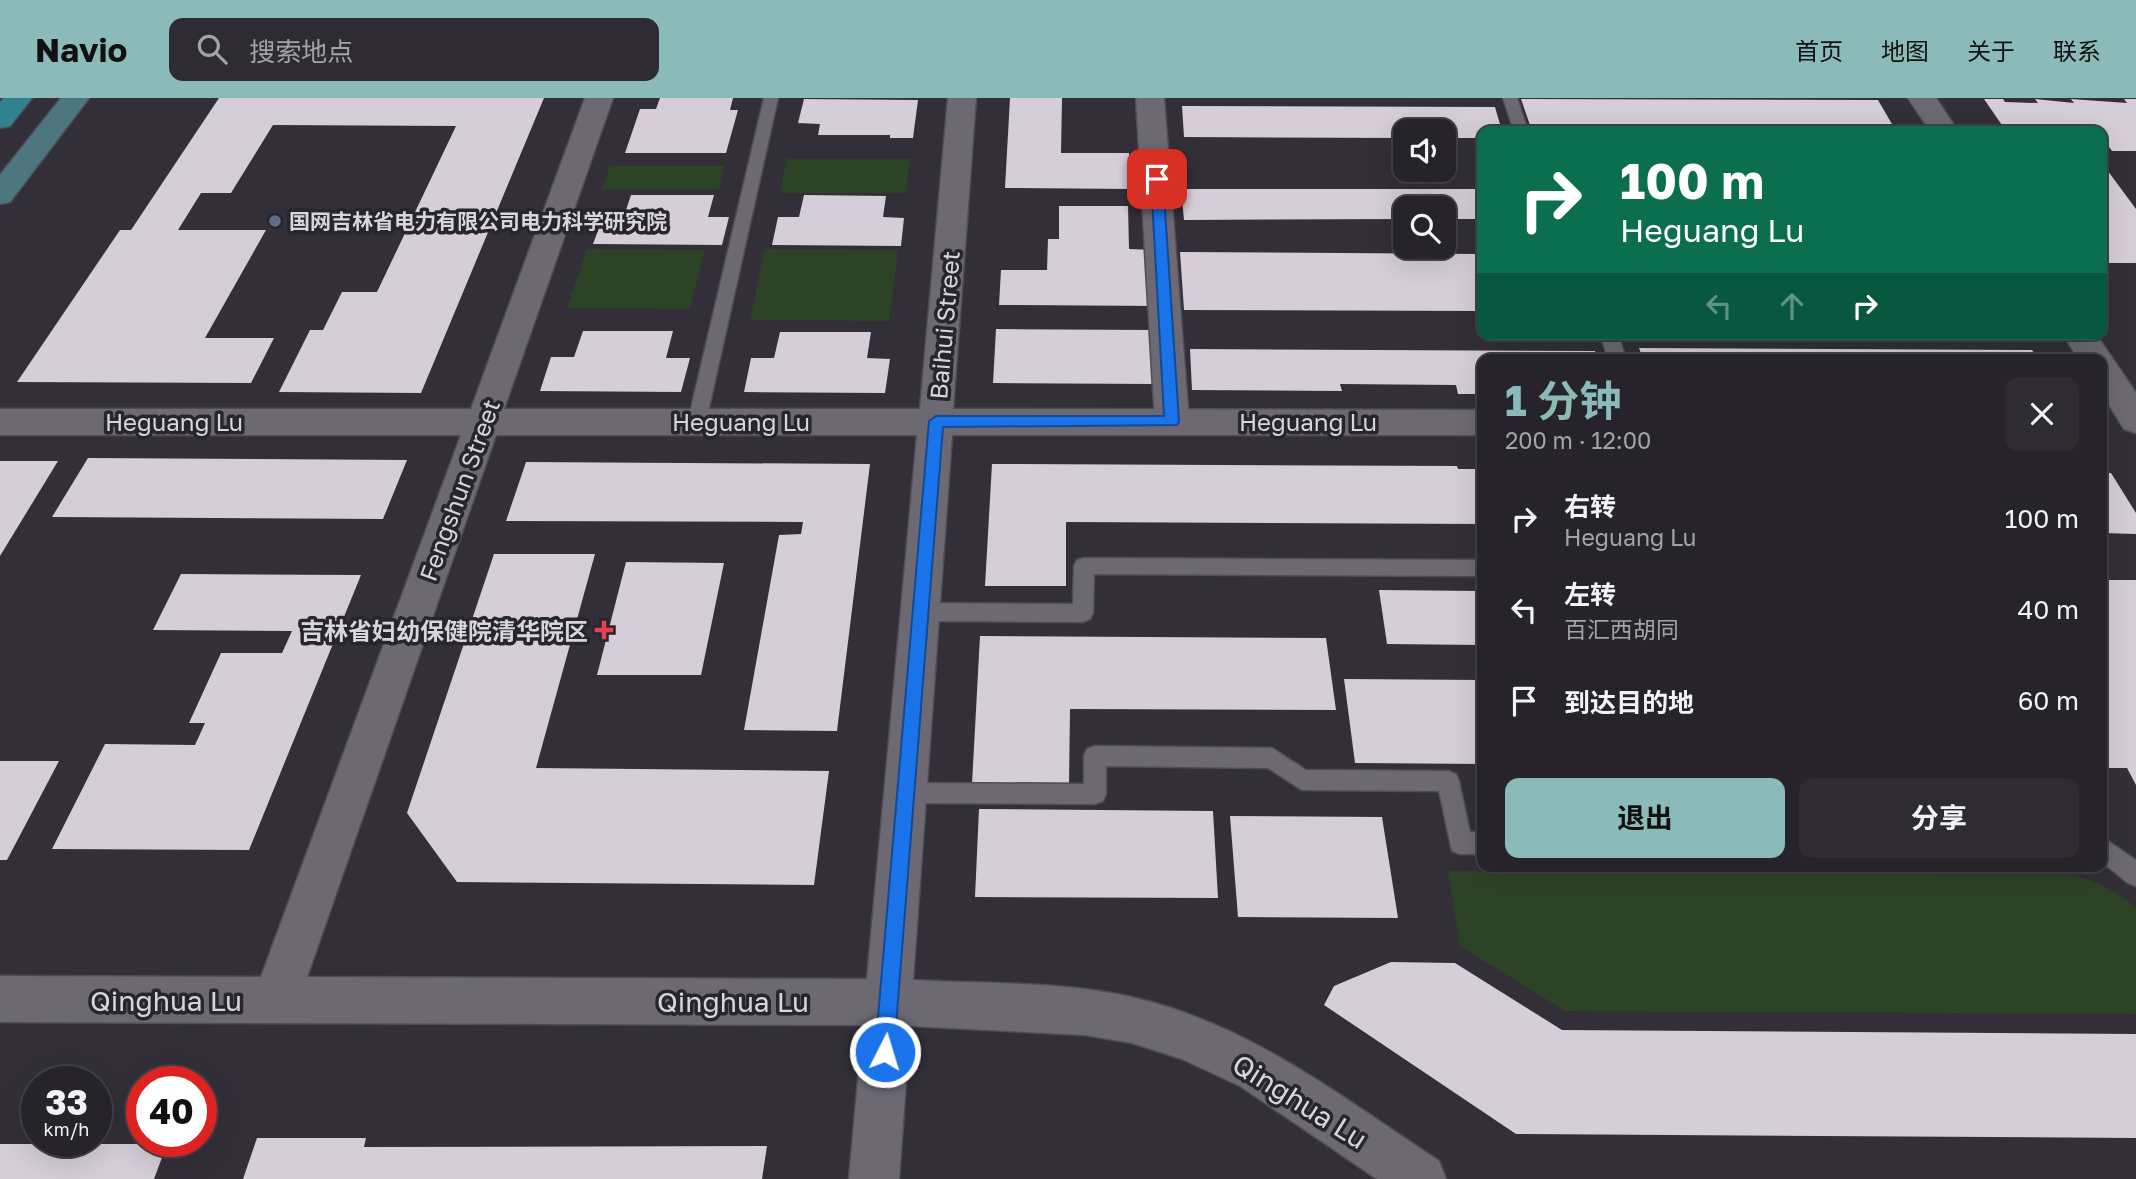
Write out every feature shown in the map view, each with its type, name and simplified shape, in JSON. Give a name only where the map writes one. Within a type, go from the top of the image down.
[{"type":"main road","points":[[0,120],[18,98]]},
{"type":"main road","points":[[0,195],[75,98]]},
{"type":"street","name":"Fengshun Street","points":[[276,1000],[599,98]]},
{"type":"street","name":"Baihui Street","points":[[874,1179],[962,98]]},
{"type":"street","points":[[1150,98],[1172,421]]},
{"type":"street","points":[[1922,98],[1941,126]]},
{"type":"street","points":[[2107,376],[2136,421],[2107,423]]},
{"type":"street","name":"Heguang Lu","points":[[0,422],[1477,422]]},
{"type":"street","name":"Qinghua Lu","points":[[0,999],[889,1002],[1085,1012],[1132,1020],[1186,1037],[1258,1069],[1421,1179]]},
{"type":"lane","points":[[697,421],[771,98]]},
{"type":"lane","points":[[1510,98],[1519,126]]},
{"type":"lane","points":[[920,612],[1083,613],[1084,566],[1477,568]]},
{"type":"lane","points":[[906,793],[1095,794],[1095,756],[1272,758],[1302,780],[1448,781],[1460,843],[1477,843]]},
{"type":"lane","points":[[2107,852],[2136,875]]},
{"type":"green space","points":[[787,159],[910,159],[906,193],[780,193]]},
{"type":"green space","points":[[610,166],[724,166],[719,189],[602,189]]},
{"type":"green space","points":[[587,249],[705,250],[690,309],[567,308]]},
{"type":"green space","points":[[765,249],[898,250],[889,321],[750,320]]},
{"type":"green space","points":[[1448,871],[2069,875],[2105,887],[2136,908],[2136,1014],[1565,1011],[1460,946]]},
{"type":"building","points":[[219,98],[544,98],[421,393],[279,392],[310,330],[323,330],[342,292],[377,292],[456,126],[273,125],[231,193],[201,193],[178,230],[266,230],[205,338],[274,338],[251,383],[17,382],[120,230],[131,230]]},
{"type":"building","points":[[660,98],[733,98],[730,110],[738,110],[726,153],[625,153],[640,109],[656,109]]},
{"type":"building","points":[[1010,98],[1062,98],[1061,153],[1129,153],[1131,189],[1005,188]]},
{"type":"building","points":[[804,99],[918,100],[913,138],[890,138],[890,135],[818,135],[820,124],[798,123]]},
{"type":"building","points":[[1521,99],[1878,100],[1893,126],[1530,126]]},
{"type":"building","points":[[1984,99],[2038,103],[2035,99],[2074,103],[2071,99],[2127,103],[2124,99],[2136,99],[2136,151],[2112,151],[2107,144],[2107,126],[2003,126]]},
{"type":"building","points":[[1182,106],[1495,107],[1501,126],[1477,126],[1477,138],[1456,138],[1456,119],[1393,119],[1393,138],[1184,137]]},
{"type":"building","points":[[2107,170],[2136,209],[2136,263],[2107,263]]},
{"type":"building","points":[[1181,189],[1477,189],[1477,219],[1456,219],[1456,196],[1393,196],[1393,219],[1184,220]]},
{"type":"building","points":[[631,195],[714,195],[708,217],[729,217],[722,245],[593,244],[603,217],[624,216]]},
{"type":"building","points":[[804,195],[886,196],[883,217],[904,218],[901,246],[772,245],[778,217],[799,217]]},
{"type":"building","points":[[1059,206],[1128,206],[1129,249],[1155,250],[1158,306],[999,305],[1001,270],[1047,270],[1048,239],[1059,239]]},
{"type":"building","points":[[1180,252],[1393,253],[1393,259],[1456,259],[1456,254],[1477,254],[1477,311],[1184,310]]},
{"type":"building","points":[[996,329],[1152,330],[1155,384],[993,383]]},
{"type":"building","points":[[583,331],[673,331],[666,358],[690,358],[681,392],[540,391],[551,357],[574,357]]},
{"type":"building","points":[[780,332],[871,332],[867,358],[890,359],[885,393],[744,392],[751,358],[774,358]]},
{"type":"building","points":[[1639,348],[2032,350],[2035,354],[1641,354]]},
{"type":"building","points":[[1190,349],[1595,351],[1596,354],[1477,354],[1477,394],[1458,394],[1456,385],[1340,384],[1342,391],[1192,390]]},
{"type":"building","points":[[88,458],[407,460],[383,519],[52,517]]},
{"type":"building","points":[[0,461],[58,461],[0,556]]},
{"type":"building","points":[[526,462],[870,464],[837,731],[744,730],[779,535],[801,534],[803,522],[506,521]]},
{"type":"building","points":[[992,464],[1457,466],[1458,469],[1477,469],[1477,524],[1066,522],[1066,586],[985,586]]},
{"type":"building","points":[[2107,473],[2111,473],[2136,513],[2136,534],[2107,533]]},
{"type":"building","points":[[494,554],[595,554],[536,768],[829,771],[814,885],[457,882],[407,813]]},
{"type":"building","points":[[626,562],[724,563],[701,675],[597,675]]},
{"type":"building","points":[[181,574],[361,575],[249,850],[52,849],[105,744],[195,745],[205,723],[189,723],[221,653],[282,653],[292,631],[153,630]]},
{"type":"building","points":[[2107,580],[2136,580],[2136,785],[2127,768],[2107,768]]},
{"type":"building","points":[[1379,590],[1477,591],[1477,645],[1387,644]]},
{"type":"building","points":[[980,636],[1326,638],[1336,710],[1070,709],[1069,785],[972,784]]},
{"type":"building","points":[[1344,679],[1477,680],[1477,764],[1355,763]]},
{"type":"building","points":[[0,761],[59,761],[7,860],[0,860]]},
{"type":"building","points":[[979,809],[1213,811],[1218,898],[975,897]]},
{"type":"building","points":[[1230,816],[1382,817],[1398,918],[1238,917]]},
{"type":"building","points":[[1391,962],[1455,963],[1562,1030],[2136,1034],[2136,1138],[1516,1134],[1324,1005],[1334,986]]},
{"type":"building","points":[[257,1138],[366,1138],[364,1147],[767,1146],[762,1179],[243,1179]]},
{"type":"building","points":[[0,1144],[21,1144],[21,1157],[112,1157],[112,1144],[126,1144],[126,1157],[162,1157],[154,1179],[0,1179]]},
{"type":"place","name":"国网吉林省电力有限公司电力科学研究院","points":[[275,221]]},
{"type":"place","name":"吉林省妇幼保健院清华院区","points":[[604,630]]},
{"type":"route","points":[[885,1052],[936,421],[1172,421],[1157,179]]}]
